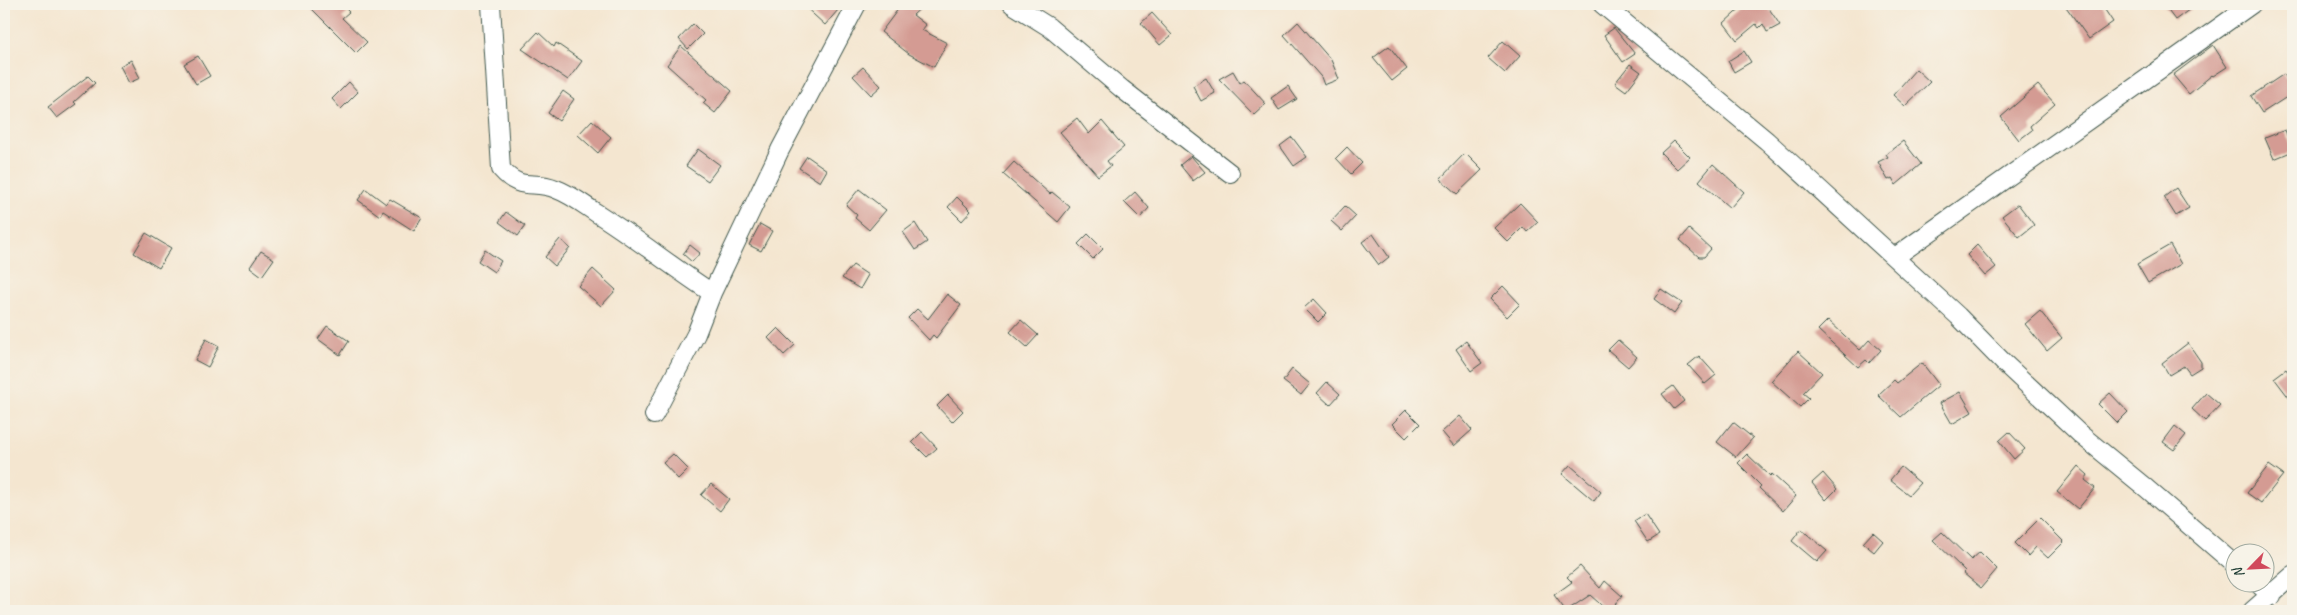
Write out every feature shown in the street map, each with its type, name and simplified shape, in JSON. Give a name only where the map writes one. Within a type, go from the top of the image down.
[{"type":"street","points":[[491,4],[501,169],[510,180],[527,186],[554,188],[568,194],[712,293]]},
{"type":"street","points":[[654,415],[696,334],[712,293],[780,150],[857,4]]},
{"type":"street","points":[[1012,4],[1049,27],[1122,89],[1230,173]]},
{"type":"street","points":[[1895,257],[2252,4]]},
{"type":"street","points":[[1607,6],[1767,140],[1895,257],[2080,434],[2224,556]]},
{"type":"street","points":[[2252,611],[2272,596],[2293,575]]},
{"type":"street","points":[[2267,592],[2272,596]]},
{"type":"building","points":[[307,4],[341,4],[349,12],[342,18],[367,42],[356,53]]},
{"type":"building","points":[[802,4],[831,4],[838,10],[825,25]]},
{"type":"building","points":[[902,4],[925,4],[913,15],[926,25],[922,30],[947,43],[934,67],[909,54],[881,32]]},
{"type":"building","points":[[1745,4],[1766,4],[1780,25],[1767,32],[1763,24],[1759,28],[1756,24],[1737,40],[1724,23]]},
{"type":"building","points":[[2064,4],[2101,4],[2113,22],[2089,39]]},
{"type":"building","points":[[2163,4],[2197,4],[2175,20]]},
{"type":"building","points":[[1152,13],[1172,35],[1160,45],[1141,23]]},
{"type":"building","points":[[1298,22],[1331,60],[1339,79],[1324,85],[1321,77],[1284,35]]},
{"type":"building","points":[[693,24],[703,34],[688,49],[679,39]]},
{"type":"building","points":[[1614,28],[1635,54],[1623,62],[1604,35]]},
{"type":"building","points":[[538,32],[554,47],[556,43],[582,61],[568,80],[522,49]]},
{"type":"building","points":[[1503,41],[1520,56],[1505,73],[1488,58]]},
{"type":"building","points":[[2213,45],[2227,67],[2212,75],[2189,94],[2173,75]]},
{"type":"building","points":[[681,46],[732,91],[715,113],[703,103],[706,100],[667,65]]},
{"type":"building","points":[[1389,46],[1407,69],[1392,81],[1373,58]]},
{"type":"building","points":[[1744,51],[1751,62],[1734,72],[1728,61]]},
{"type":"building","points":[[198,56],[210,76],[196,84],[184,64]]},
{"type":"building","points":[[131,60],[140,78],[129,83],[120,66]]},
{"type":"building","points":[[1630,64],[1641,72],[1626,91],[1615,83]]},
{"type":"building","points":[[863,67],[881,86],[871,95],[853,76]]},
{"type":"building","points":[[1916,69],[1930,82],[1905,106],[1893,95]]},
{"type":"building","points":[[1233,71],[1240,83],[1244,80],[1266,104],[1254,115],[1219,79]]},
{"type":"building","points":[[2284,74],[2293,88],[2293,93],[2262,113],[2251,96]]},
{"type":"building","points":[[88,76],[95,83],[74,102],[76,104],[57,118],[48,107]]},
{"type":"building","points":[[1206,78],[1215,93],[1201,101],[1193,86]]},
{"type":"building","points":[[349,82],[358,92],[341,109],[332,99]]},
{"type":"building","points":[[2038,85],[2055,104],[2030,126],[2032,130],[2019,140],[2001,117]]},
{"type":"building","points":[[1288,86],[1297,99],[1279,110],[1271,98]]},
{"type":"building","points":[[563,91],[574,99],[559,121],[548,113]]},
{"type":"building","points":[[1077,118],[1089,134],[1102,121],[1124,147],[1107,161],[1111,166],[1098,176],[1060,132]]},
{"type":"building","points":[[592,120],[611,137],[598,153],[578,135]]},
{"type":"building","points":[[2285,130],[2293,151],[2274,159],[2265,138]]},
{"type":"building","points":[[1292,137],[1307,157],[1294,166],[1280,146]]},
{"type":"building","points":[[1674,141],[1690,157],[1677,169],[1661,153]]},
{"type":"building","points":[[1903,141],[1921,164],[1896,185],[1892,178],[1888,180],[1878,162],[1888,157],[1886,154]]},
{"type":"building","points":[[1347,147],[1362,163],[1351,174],[1336,158]]},
{"type":"building","points":[[698,149],[720,165],[708,181],[686,166]]},
{"type":"building","points":[[1465,153],[1482,170],[1457,194],[1440,179]]},
{"type":"building","points":[[807,156],[827,170],[820,182],[799,168]]},
{"type":"building","points":[[1191,156],[1205,172],[1193,181],[1180,165]]},
{"type":"building","points":[[1014,162],[1050,194],[1052,192],[1070,207],[1058,222],[1003,174]]},
{"type":"building","points":[[1713,164],[1744,192],[1730,208],[1699,181]]},
{"type":"building","points":[[2176,188],[2189,208],[2176,216],[2164,197]]},
{"type":"building","points":[[366,189],[386,204],[390,199],[422,218],[414,231],[383,211],[380,216],[358,200]]},
{"type":"building","points":[[859,189],[886,210],[869,230],[855,218],[857,215],[846,205]]},
{"type":"building","points":[[1135,192],[1149,208],[1140,218],[1124,202]]},
{"type":"building","points":[[957,197],[971,211],[962,221],[948,207]]},
{"type":"building","points":[[1520,203],[1538,222],[1527,232],[1523,227],[1508,242],[1494,228]]},
{"type":"building","points":[[2018,204],[2034,225],[2019,237],[2002,216]]},
{"type":"building","points":[[1345,206],[1356,216],[1342,231],[1331,221]]},
{"type":"building","points":[[506,212],[525,226],[518,236],[499,222]]},
{"type":"building","points":[[915,223],[927,242],[915,250],[903,232]]},
{"type":"building","points":[[760,224],[772,231],[761,251],[749,245]]},
{"type":"building","points":[[1689,229],[1711,249],[1704,257],[1699,257],[1680,240]]},
{"type":"building","points":[[146,233],[171,248],[159,268],[134,253]]},
{"type":"building","points":[[1088,234],[1103,249],[1093,259],[1078,244]]},
{"type":"building","points":[[1373,234],[1389,257],[1379,265],[1362,242]]},
{"type":"building","points":[[560,239],[570,248],[555,266],[545,257]]},
{"type":"building","points":[[690,245],[700,253],[692,262],[683,254]]},
{"type":"building","points":[[1977,245],[1996,267],[1985,276],[1967,255]]},
{"type":"building","points":[[2170,245],[2181,264],[2148,283],[2137,264]]},
{"type":"building","points":[[485,250],[501,261],[494,272],[478,261]]},
{"type":"building","points":[[261,251],[274,259],[262,276],[250,267]]},
{"type":"building","points":[[853,265],[868,275],[860,289],[842,278]]},
{"type":"building","points":[[593,269],[616,290],[601,306],[578,286]]},
{"type":"building","points":[[1503,286],[1520,304],[1507,317],[1490,299]]},
{"type":"building","points":[[1661,289],[1682,303],[1674,314],[1654,299]]},
{"type":"building","points":[[947,294],[961,305],[936,338],[933,335],[929,340],[908,318],[917,309],[928,319]]},
{"type":"building","points":[[1314,299],[1327,313],[1318,322],[1304,308]]},
{"type":"building","points":[[2040,311],[2062,338],[2047,351],[2025,324]]},
{"type":"building","points":[[1021,320],[1038,335],[1027,347],[1010,332]]},
{"type":"building","points":[[1828,320],[1860,350],[1869,340],[1881,350],[1869,363],[1866,360],[1858,367],[1818,330]]},
{"type":"building","points":[[327,326],[349,341],[340,355],[318,339]]},
{"type":"building","points":[[778,328],[795,345],[784,355],[768,338]]},
{"type":"building","points":[[206,339],[219,346],[208,367],[195,360]]},
{"type":"building","points":[[1618,340],[1637,357],[1628,367],[1608,350]]},
{"type":"building","points":[[1466,341],[1482,363],[1471,371],[1456,349]]},
{"type":"building","points":[[2188,343],[2201,362],[2201,367],[2190,374],[2184,366],[2169,375],[2162,363]]},
{"type":"building","points":[[1798,351],[1822,373],[1803,393],[1809,398],[1800,407],[1771,381]]},
{"type":"building","points":[[1699,356],[1716,375],[1705,384],[1688,365]]},
{"type":"building","points":[[1922,363],[1939,385],[1901,417],[1878,395],[1894,380],[1897,383]]},
{"type":"building","points":[[1292,369],[1310,384],[1301,395],[1283,381]]},
{"type":"building","points":[[2286,369],[2293,379],[2293,403],[2274,378]]},
{"type":"building","points":[[1327,382],[1340,394],[1330,405],[1317,393]]},
{"type":"building","points":[[1673,386],[1684,401],[1674,409],[1662,394]]},
{"type":"building","points":[[1960,392],[1972,412],[1952,424],[1940,403]]},
{"type":"building","points":[[2110,393],[2128,412],[2117,423],[2098,404]]},
{"type":"building","points":[[2206,393],[2220,405],[2205,421],[2192,409]]},
{"type":"building","points":[[948,395],[963,411],[952,422],[937,406]]},
{"type":"building","points":[[1406,410],[1420,424],[1406,438],[1392,424]]},
{"type":"building","points":[[1460,416],[1472,430],[1454,446],[1442,432]]},
{"type":"building","points":[[1733,422],[1753,438],[1736,457],[1717,442]]},
{"type":"building","points":[[2175,426],[2186,435],[2174,450],[2163,442]]},
{"type":"building","points":[[922,432],[937,448],[927,457],[912,442]]},
{"type":"building","points":[[2009,432],[2025,449],[2014,459],[1999,441]]},
{"type":"building","points":[[673,454],[688,469],[678,479],[663,463]]},
{"type":"building","points":[[1747,454],[1770,476],[1772,474],[1796,496],[1783,511],[1759,488],[1761,486],[1738,463]]},
{"type":"building","points":[[1570,465],[1601,492],[1594,501],[1562,474]]},
{"type":"building","points":[[2269,465],[2283,475],[2261,503],[2247,493]]},
{"type":"building","points":[[2078,466],[2088,475],[2085,480],[2095,488],[2078,509],[2057,492]]},
{"type":"building","points":[[1901,467],[1920,483],[1909,495],[1890,480]]},
{"type":"building","points":[[1823,473],[1837,489],[1826,500],[1812,483]]},
{"type":"building","points":[[711,484],[729,499],[720,511],[701,495]]},
{"type":"building","points":[[1645,514],[1659,535],[1648,542],[1634,521]]},
{"type":"building","points":[[2040,518],[2064,542],[2048,558],[2036,547],[2028,556],[2015,543]]},
{"type":"building","points":[[1801,529],[1827,551],[1817,562],[1792,541]]},
{"type":"building","points":[[1873,532],[1883,541],[1874,552],[1863,543]]},
{"type":"building","points":[[1942,532],[1971,560],[1980,552],[1997,569],[1981,588],[1963,573],[1965,571],[1933,540]]},
{"type":"building","points":[[1580,566],[1600,588],[1605,581],[1622,596],[1615,605],[1619,608],[1616,611],[1608,611],[1590,595],[1566,611],[1554,595],[1572,582],[1567,577]]}]
